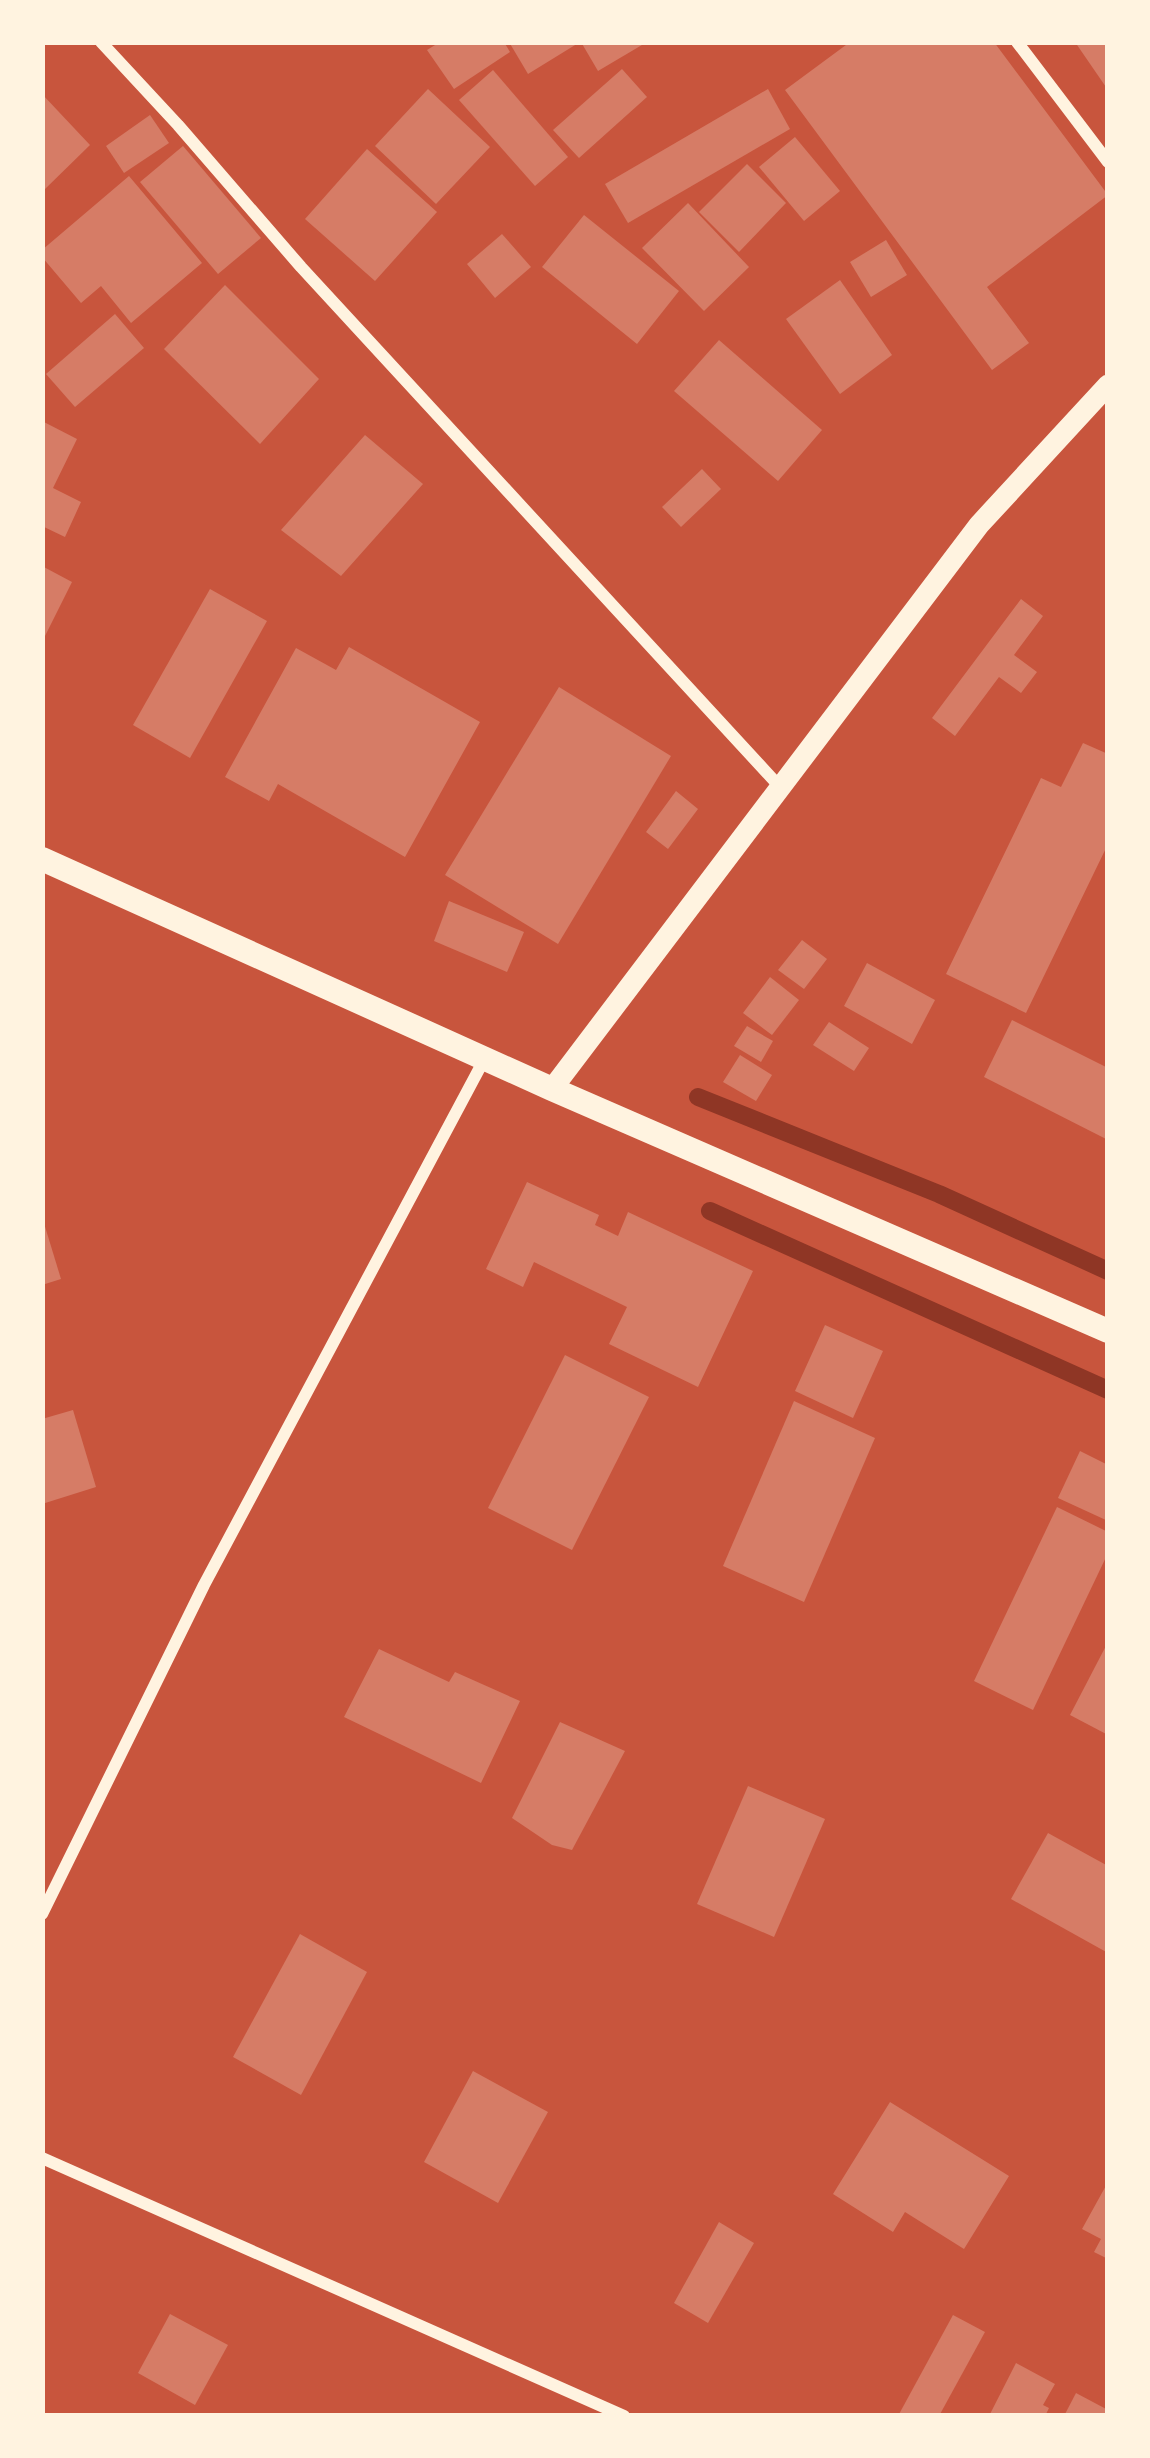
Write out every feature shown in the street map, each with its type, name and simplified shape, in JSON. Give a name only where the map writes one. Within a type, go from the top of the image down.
[{"type":"main road","points":[[42,859],[552,1089],[1108,1330]]},
{"type":"street","points":[[101,42],[301,267],[780,787]]},
{"type":"street","points":[[1017,42],[1108,162]]},
{"type":"street","points":[[552,1089],[979,525],[1108,386]]},
{"type":"street","points":[[42,1913],[204,1586],[485,1058]]},
{"type":"street","points":[[42,2158],[624,2416]]},
{"type":"building","points":[[440,42],[504,42],[510,52],[454,89],[427,50]]},
{"type":"building","points":[[509,42],[580,42],[528,74]]},
{"type":"building","points":[[581,42],[647,42],[598,71]]},
{"type":"building","points":[[850,42],[994,42],[1108,195],[987,287],[1029,343],[992,370],[785,90]]},
{"type":"building","points":[[1075,42],[1108,42],[1108,90]]},
{"type":"building","points":[[622,69],[647,97],[579,158],[553,130]]},
{"type":"building","points":[[493,70],[568,157],[535,186],[459,100]]},
{"type":"building","points":[[428,89],[490,147],[436,204],[375,146]]},
{"type":"building","points":[[768,89],[790,129],[628,223],[605,184]]},
{"type":"building","points":[[42,94],[90,145],[42,192]]},
{"type":"building","points":[[150,115],[169,143],[124,173],[106,146]]},
{"type":"building","points":[[795,137],[840,191],[804,221],[759,167]]},
{"type":"building","points":[[183,146],[261,238],[218,274],[140,182]]},
{"type":"building","points":[[367,149],[437,212],[375,281],[305,219]]},
{"type":"building","points":[[747,164],[786,203],[739,252],[699,212]]},
{"type":"building","points":[[129,176],[202,263],[131,323],[101,286],[81,303],[42,257],[42,250]]},
{"type":"building","points":[[688,203],[749,267],[704,311],[642,248]]},
{"type":"building","points":[[584,215],[679,291],[637,344],[542,267]]},
{"type":"building","points":[[502,234],[531,267],[495,298],[467,264]]},
{"type":"building","points":[[886,240],[907,275],[871,297],[850,262]]},
{"type":"building","points":[[840,280],[892,355],[840,394],[786,319]]},
{"type":"building","points":[[225,285],[319,379],[260,444],[164,349]]},
{"type":"building","points":[[115,314],[144,348],[75,407],[46,374]]},
{"type":"building","points":[[719,340],[822,430],[778,481],[674,391]]},
{"type":"building","points":[[42,421],[77,439],[53,488],[81,502],[65,537],[42,526]]},
{"type":"building","points":[[365,435],[423,484],[341,576],[281,530]]},
{"type":"building","points":[[702,469],[721,489],[681,527],[662,507]]},
{"type":"building","points":[[42,566],[72,582],[42,642]]},
{"type":"building","points":[[210,589],[267,621],[190,758],[133,725]]},
{"type":"building","points":[[1021,599],[1043,616],[1014,655],[1037,672],[1021,693],[999,677],[955,736],[932,718]]},
{"type":"building","points":[[349,647],[480,722],[405,857],[278,784],[269,801],[225,777],[296,648],[336,670]]},
{"type":"building","points":[[559,687],[671,756],[558,944],[445,875]]},
{"type":"building","points":[[1083,743],[1108,754],[1108,844],[1026,1013],[946,974],[1041,778],[1061,787]]},
{"type":"building","points":[[676,791],[698,809],[668,849],[646,832]]},
{"type":"building","points":[[449,901],[524,932],[507,972],[434,941]]},
{"type":"building","points":[[802,940],[827,959],[804,989],[778,970]]},
{"type":"building","points":[[867,963],[935,1000],[912,1044],[844,1006]]},
{"type":"building","points":[[770,977],[799,1000],[772,1035],[743,1013]]},
{"type":"building","points":[[1012,1020],[1108,1068],[1108,1140],[984,1077]]},
{"type":"building","points":[[829,1022],[869,1048],[854,1071],[813,1045]]},
{"type":"building","points":[[747,1026],[773,1041],[761,1062],[734,1046]]},
{"type":"building","points":[[740,1055],[772,1075],[756,1101],[723,1082]]},
{"type":"building","points":[[527,1182],[599,1215],[595,1225],[618,1236],[628,1212],[753,1271],[698,1387],[609,1344],[627,1307],[534,1262],[523,1287],[486,1269]]},
{"type":"building","points":[[42,1221],[61,1279],[42,1285]]},
{"type":"building","points":[[825,1325],[883,1351],[853,1418],[795,1391]]},
{"type":"building","points":[[565,1355],[649,1397],[572,1550],[488,1508]]},
{"type":"building","points":[[794,1401],[875,1438],[804,1602],[723,1566]]},
{"type":"building","points":[[73,1410],[96,1487],[42,1504],[42,1419]]},
{"type":"building","points":[[1080,1451],[1108,1465],[1108,1521],[1058,1498]]},
{"type":"building","points":[[1057,1507],[1108,1532],[1108,1553],[1033,1710],[974,1681]]},
{"type":"building","points":[[1108,1642],[1108,1735],[1070,1715]]},
{"type":"building","points":[[379,1649],[449,1682],[455,1672],[520,1701],[481,1783],[344,1717]]},
{"type":"building","points":[[560,1722],[625,1751],[572,1850],[552,1845],[512,1818]]},
{"type":"building","points":[[748,1786],[825,1819],[774,1937],[697,1904]]},
{"type":"building","points":[[1048,1833],[1108,1866],[1108,1953],[1011,1899]]},
{"type":"building","points":[[300,1934],[367,1972],[301,2095],[233,2057]]},
{"type":"building","points":[[473,2071],[548,2112],[498,2203],[424,2162]]},
{"type":"building","points":[[890,2102],[1009,2176],[964,2249],[905,2212],[893,2232],[833,2194]]},
{"type":"building","points":[[1108,2182],[1108,2259],[1094,2252],[1101,2239],[1082,2229]]},
{"type":"building","points":[[719,2222],[754,2243],[708,2323],[674,2303]]},
{"type":"building","points":[[170,2314],[228,2345],[195,2405],[138,2373]]},
{"type":"building","points":[[953,2315],[985,2332],[939,2416],[898,2416]]},
{"type":"building","points":[[1016,2363],[1055,2384],[1043,2405],[1049,2408],[1045,2416],[989,2416]]},
{"type":"building","points":[[1076,2393],[1108,2410],[1108,2416],[1064,2416]]},
{"type":"waterway","points":[[698,1097],[939,1194],[1108,1271]]},
{"type":"waterway","points":[[710,1211],[1108,1390]]}]
